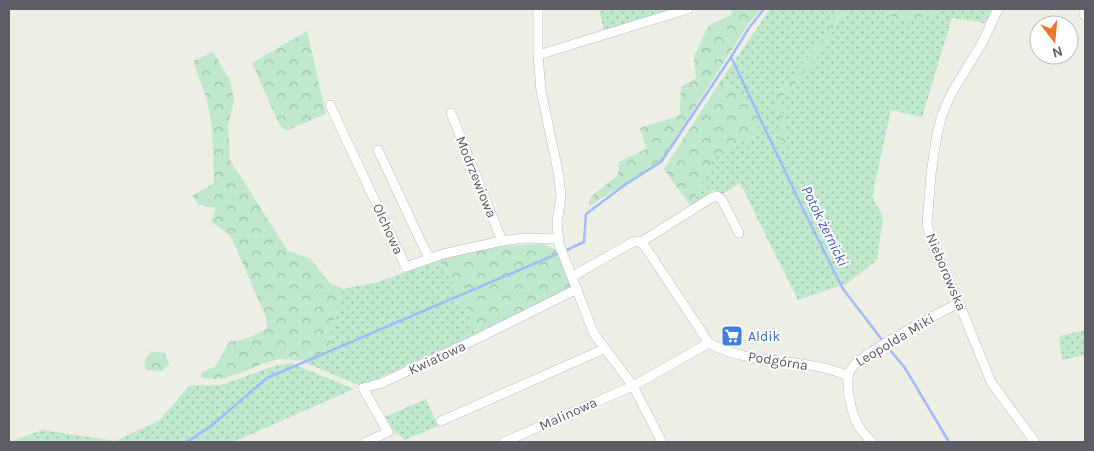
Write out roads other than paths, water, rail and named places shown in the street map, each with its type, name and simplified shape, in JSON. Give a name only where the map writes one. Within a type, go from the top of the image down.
[{"type":"street","points":[[538,9],[538,56],[541,91],[558,171],[561,195],[557,223],[561,248],[591,327],[604,349],[633,386],[662,442]]},
{"type":"street","points":[[538,56],[688,9]]},
{"type":"street","name":"Nieborowska","points":[[998,9],[978,52],[958,81],[945,106],[938,130],[931,174],[927,214],[928,232],[992,386],[1035,442]]},
{"type":"street","name":"Olchowa","points":[[330,105],[406,267],[443,254],[524,238],[561,248]]},
{"type":"street","name":"Modrzewiowa","points":[[451,113],[502,241]]},
{"type":"street","points":[[378,150],[424,250],[430,258]]},
{"type":"street","points":[[573,276],[633,242],[641,242],[717,196],[722,200],[738,233]]},
{"type":"street","points":[[633,386],[709,343],[641,242]]},
{"type":"street","name":"Kwiatowa","points":[[366,442],[388,432],[363,388],[382,383],[453,351],[577,289]]},
{"type":"street","name":"Leopolda Miki","points":[[872,442],[859,427],[847,386],[848,376],[855,363],[959,303]]},
{"type":"street","name":"Podgórna","points":[[709,343],[732,353],[830,369],[848,376]]},
{"type":"street","points":[[441,421],[604,349]]},
{"type":"street","name":"Malinowa","points":[[504,442],[633,386]]},
{"type":"waterway","name":"Potok żernicki","points":[[764,9],[749,28],[731,57],[843,289],[883,341]]},
{"type":"waterway","points":[[564,251],[584,242],[586,214],[626,184],[661,162],[731,57]]},
{"type":"waterway","points":[[187,442],[211,426],[267,378],[559,253]]},
{"type":"waterway","name":"Potok żernicki","points":[[886,345],[905,368],[949,442]]},
{"type":"place","name":"Aldik","points":[[732,336]]}]
